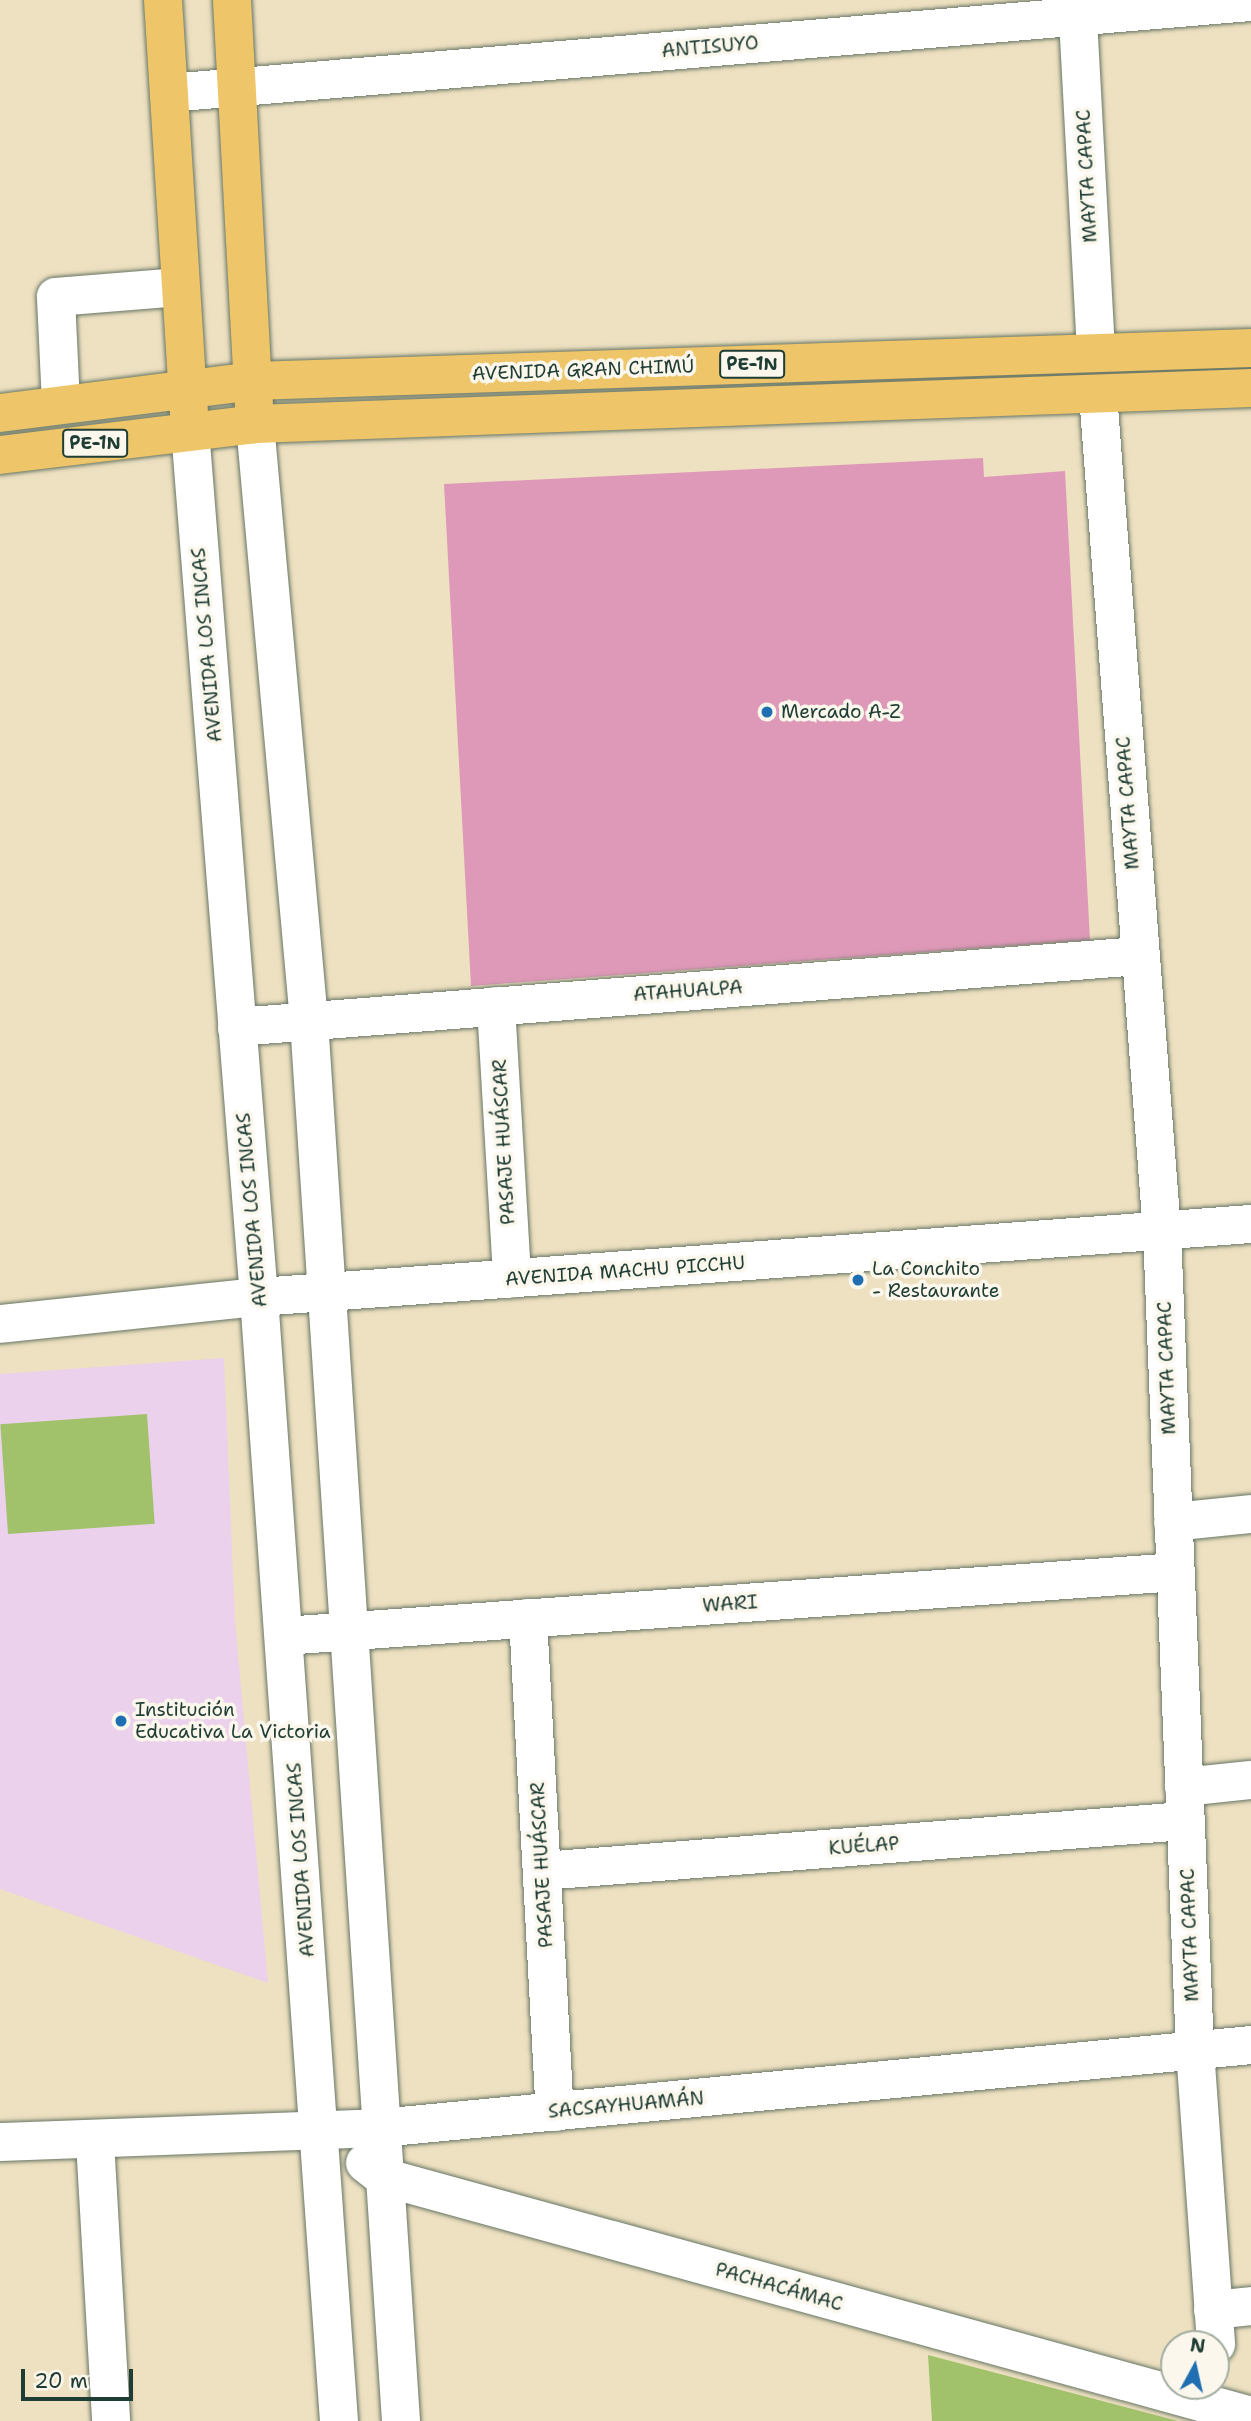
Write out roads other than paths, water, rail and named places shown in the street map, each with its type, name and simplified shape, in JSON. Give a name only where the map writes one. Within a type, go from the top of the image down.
[{"type":"main road","name":"AVENIDA LOS INCAS","points":[[163,0],[190,430]]},
{"type":"main road","points":[[232,0],[256,424]]},
{"type":"main road","name":"AVENIDA GRAN CHIMÚ","points":[[0,413],[187,387],[253,381],[1251,348]]},
{"type":"main road","name":"PE-1N","points":[[0,455],[256,424],[1251,388]]},
{"type":"street","name":"ANTISUYO","points":[[169,93],[1078,8],[1251,2]]},
{"type":"street","name":"MAYTA CAPAC","points":[[1078,8],[1096,352]]},
{"type":"street","points":[[61,404],[56,297],[180,287]]},
{"type":"street","name":"MAYTA CAPAC","points":[[1098,394],[1162,1232],[1195,2050],[1215,2330]]},
{"type":"street","points":[[256,424],[309,1021],[401,2421]]},
{"type":"street","name":"AVENIDA LOS INCAS","points":[[190,430],[259,1297],[321,2131],[339,2421]]},
{"type":"street","name":"ATAHUALPA","points":[[237,1027],[1139,956]]},
{"type":"street","name":"PASAJE HUÁSCAR","points":[[496,1006],[512,1279]]},
{"type":"street","name":"AVENIDA MACHU PICCHU","points":[[0,1324],[259,1297],[1251,1224]]},
{"type":"street","points":[[1173,1522],[1251,1514]]},
{"type":"street","name":"WARI","points":[[284,1636],[1175,1572]]},
{"type":"street","name":"PASAJE HUÁSCAR","points":[[528,1618],[555,2112]]},
{"type":"street","name":"KUÉLAP","points":[[542,1871],[1184,1804],[1251,1780]]},
{"type":"street","name":"SACSAYHUAMÁN","points":[[0,2142],[95,2141],[380,2128],[1251,2045]]},
{"type":"street","name":"PACHACÁMAC","points":[[321,2131],[383,2177],[1231,2414]]},
{"type":"street","points":[[95,2141],[111,2421]]},
{"type":"street","points":[[1220,2330],[1251,2306]]},
{"type":"place","name":"Mercado A-Z","points":[[767,712]]},
{"type":"place","name":"La Conchito - Restaurante","points":[[858,1280]]},
{"type":"place","name":"Institución Educativa La Victoria","points":[[121,1721]]}]
